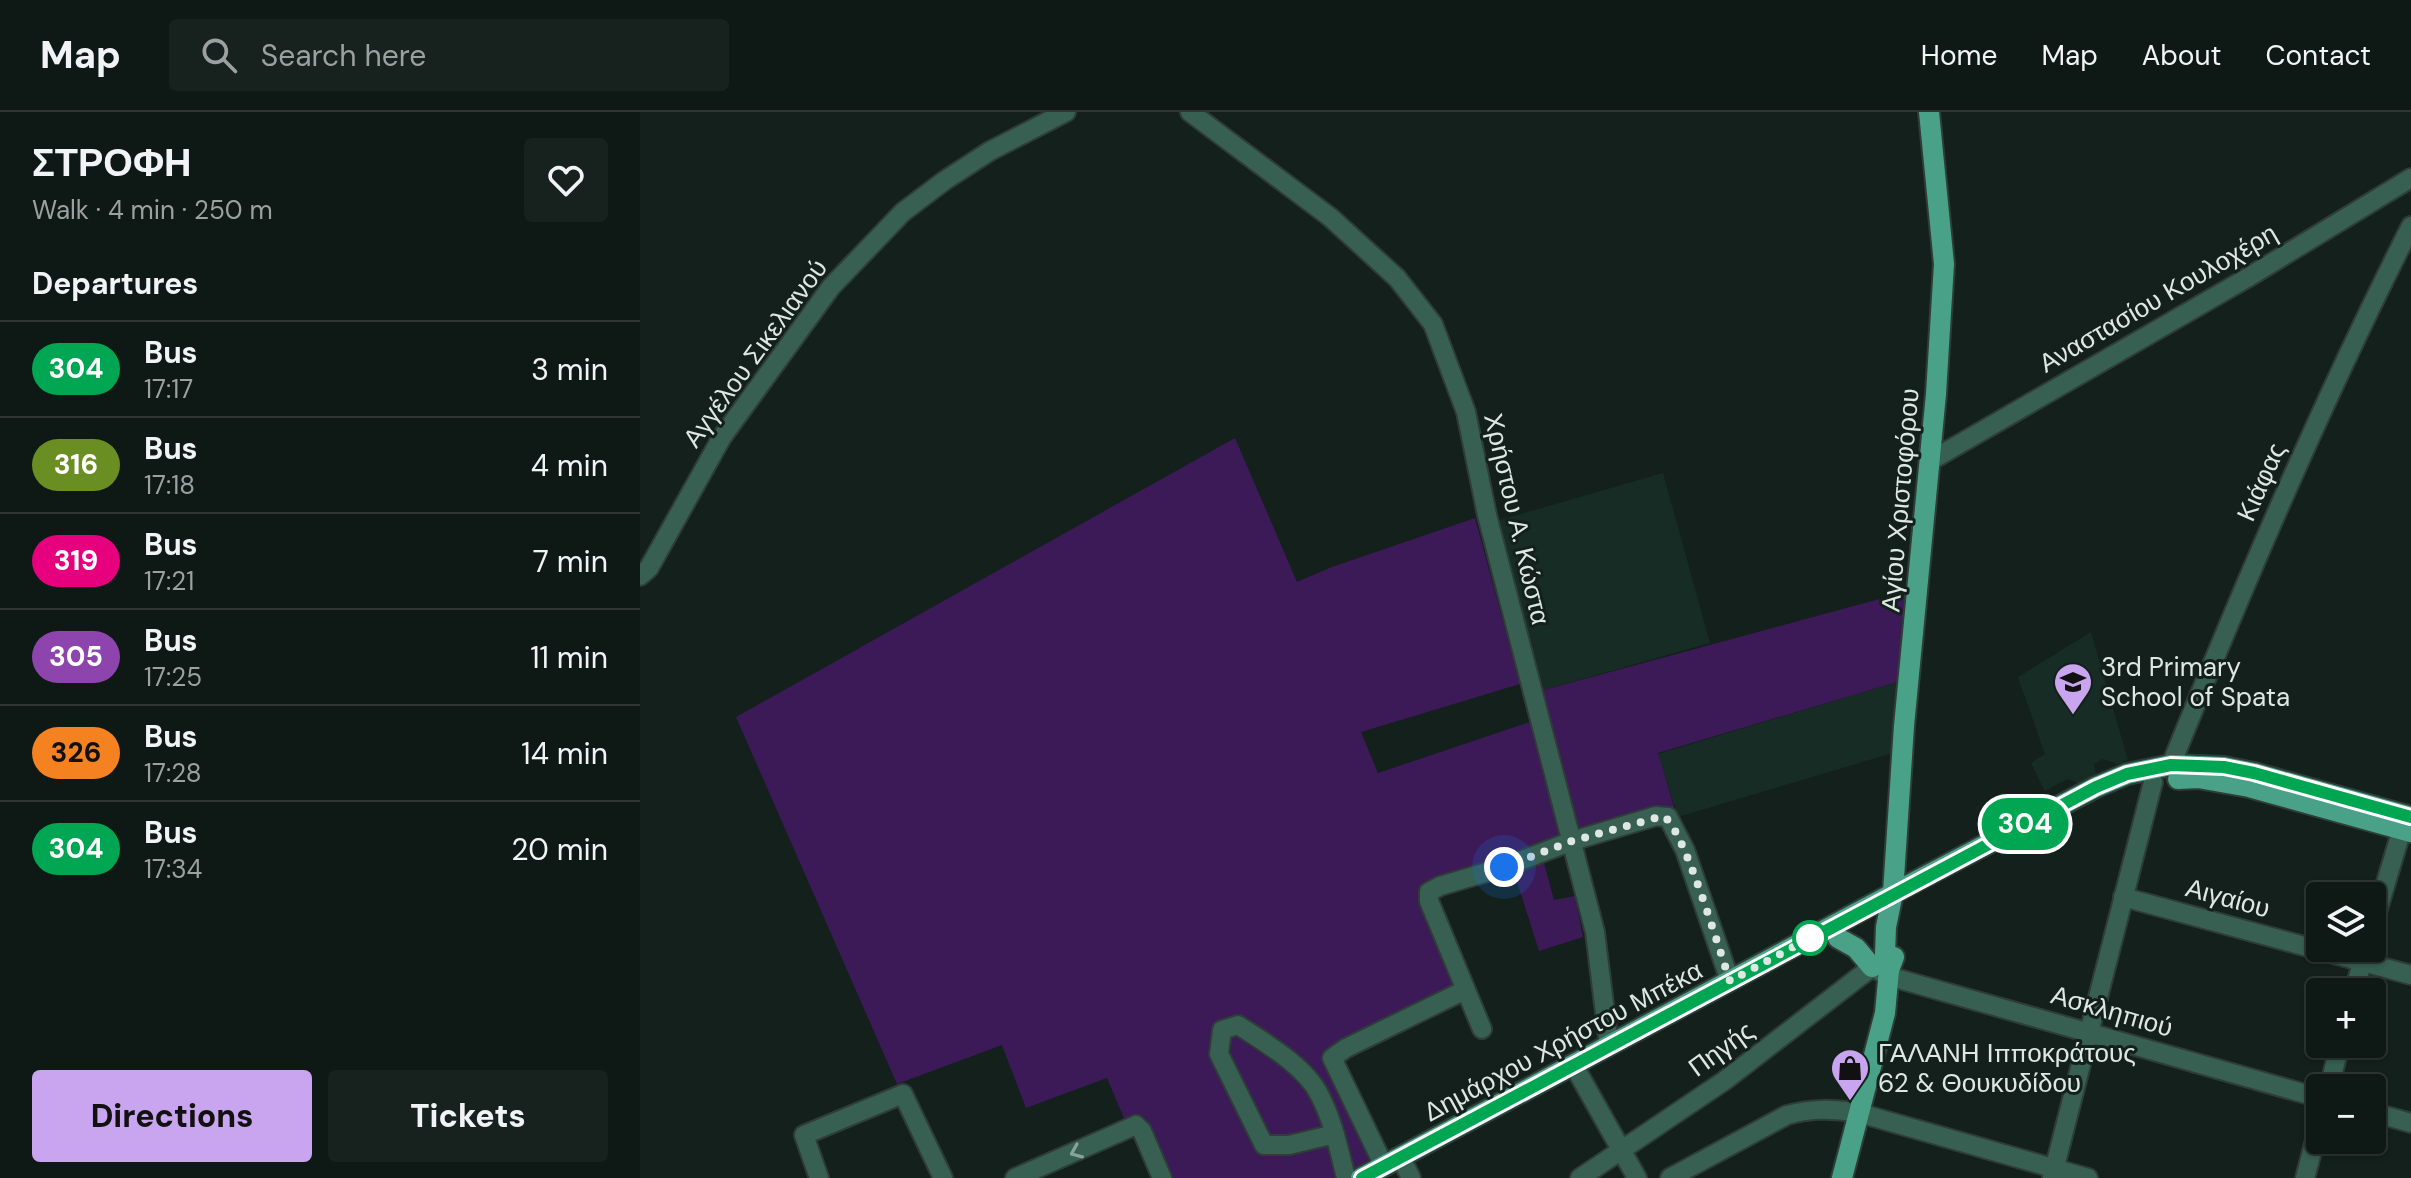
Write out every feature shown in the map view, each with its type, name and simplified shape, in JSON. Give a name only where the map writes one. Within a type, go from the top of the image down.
[{"type":"main road","name":"Αγίου Χριστοφόρου","points":[[1842,1178],[1885,1013],[1883,971],[1893,904],[1904,726],[1930,461],[1944,264],[1929,112]]},
{"type":"main road","name":"Δημάρχου Χρήστου Μπέκα","points":[[1361,1178],[1386,1172],[1577,1070],[1838,938],[2096,787],[2127,774],[2171,765],[2224,767],[2254,773],[2408,826]]},
{"type":"main road","name":"Δημάρχου Χρήστου Μπέκα","points":[[1386,1172],[1409,1173],[1577,1070],[1609,1045],[1730,981],[2128,788],[2171,779],[2198,778],[2249,787],[2408,826]]},
{"type":"main road","points":[[1838,938],[1856,948],[1883,971]]},
{"type":"street","name":"Αγγέλου Σικελιανού","points":[[640,576],[649,568],[722,437],[831,287],[903,212],[944,181],[990,151],[1066,112]]},
{"type":"street","name":"Χρήστου Α. Κώστα","points":[[1190,112],[1330,217],[1397,278],[1433,324],[1466,412],[1487,515],[1572,841],[1597,946],[1609,1045]]},
{"type":"street","name":"Αναστασίου Κουλοχέρη","points":[[1930,461],[2247,278],[2411,178]]},
{"type":"street","name":"Κιάφας","points":[[2171,765],[2298,463],[2363,320],[2411,226]]},
{"type":"street","points":[[2053,1173],[2153,782]]},
{"type":"street","points":[[1482,1029],[1429,901],[1429,892],[1572,841],[1663,816],[1671,821],[1685,850],[1730,981]]},
{"type":"street","points":[[2386,889],[2408,826]]},
{"type":"street","name":"Αιγαίου","points":[[2123,897],[2306,941]]},
{"type":"street","name":"Αιγαίου","points":[[2380,962],[2411,975]]},
{"type":"street","name":"Ασκληπιού","points":[[1883,971],[2306,1094]]},
{"type":"street","name":"Πηγής","points":[[1580,1178],[1883,971]]},
{"type":"street","points":[[1386,1172],[1332,1058],[1346,1048],[1465,990]]},
{"type":"street","points":[[1335,1134],[1289,1145],[1264,1145],[1219,1054],[1222,1030],[1238,1025],[1294,1065],[1319,1092],[1335,1134],[1346,1178]]},
{"type":"street","points":[[1577,1070],[1637,1178]]},
{"type":"street","points":[[819,1178],[804,1135],[903,1094],[943,1178]]},
{"type":"street","points":[[1670,1178],[1787,1115],[1808,1109],[1831,1108],[1859,1113],[2053,1173],[2088,1178]]},
{"type":"street","points":[[2386,1116],[2411,1123]]},
{"type":"street","points":[[1015,1178],[1136,1125],[1142,1131],[1162,1178]]},
{"type":"street","points":[[2305,1178],[2311,1154]]},
{"type":"shaded area","points":[[1235,438],[1297,582],[1475,518],[1520,684],[1361,732],[1378,773],[1545,717],[1540,691],[1913,590],[1904,680],[1658,753],[1677,817],[1543,859],[1554,900],[1575,896],[1583,937],[1539,951],[1513,869],[1419,892],[1461,983],[1324,1056],[1375,1160],[1340,1178],[1166,1178],[1126,1123],[1107,1078],[1026,1108],[1002,1045],[897,1084],[736,717]]},
{"type":"shaded area","points":[[1663,473],[1710,643],[1540,691],[1493,522]]},
{"type":"shaded area","name":"3rd Primary School of Spata","points":[[2091,632],[2128,760],[2118,764],[2103,759],[2094,764],[2097,779],[2082,785],[2068,779],[2045,791],[2031,763],[2045,754],[2018,677]]},
{"type":"shaded area","points":[[1904,680],[1896,752],[1678,817],[1658,754]]},
{"type":"bus line","name":"304","points":[[1362,1178],[1893,893],[2096,787],[2127,774],[2171,765],[2224,767],[2411,817]]},
{"type":"place","name":"3rd Primary School of Spata","points":[[2073,716]]},
{"type":"place","name":"ΓΑΛΑΝΗ Ιπποκράτους 62 & Θουκυδίδου","points":[[1850,1102]]},
{"type":"route","points":[[1504,867],[1572,841],[1656,816],[1668,817],[1685,850],[1730,981],[1810,938]]}]
